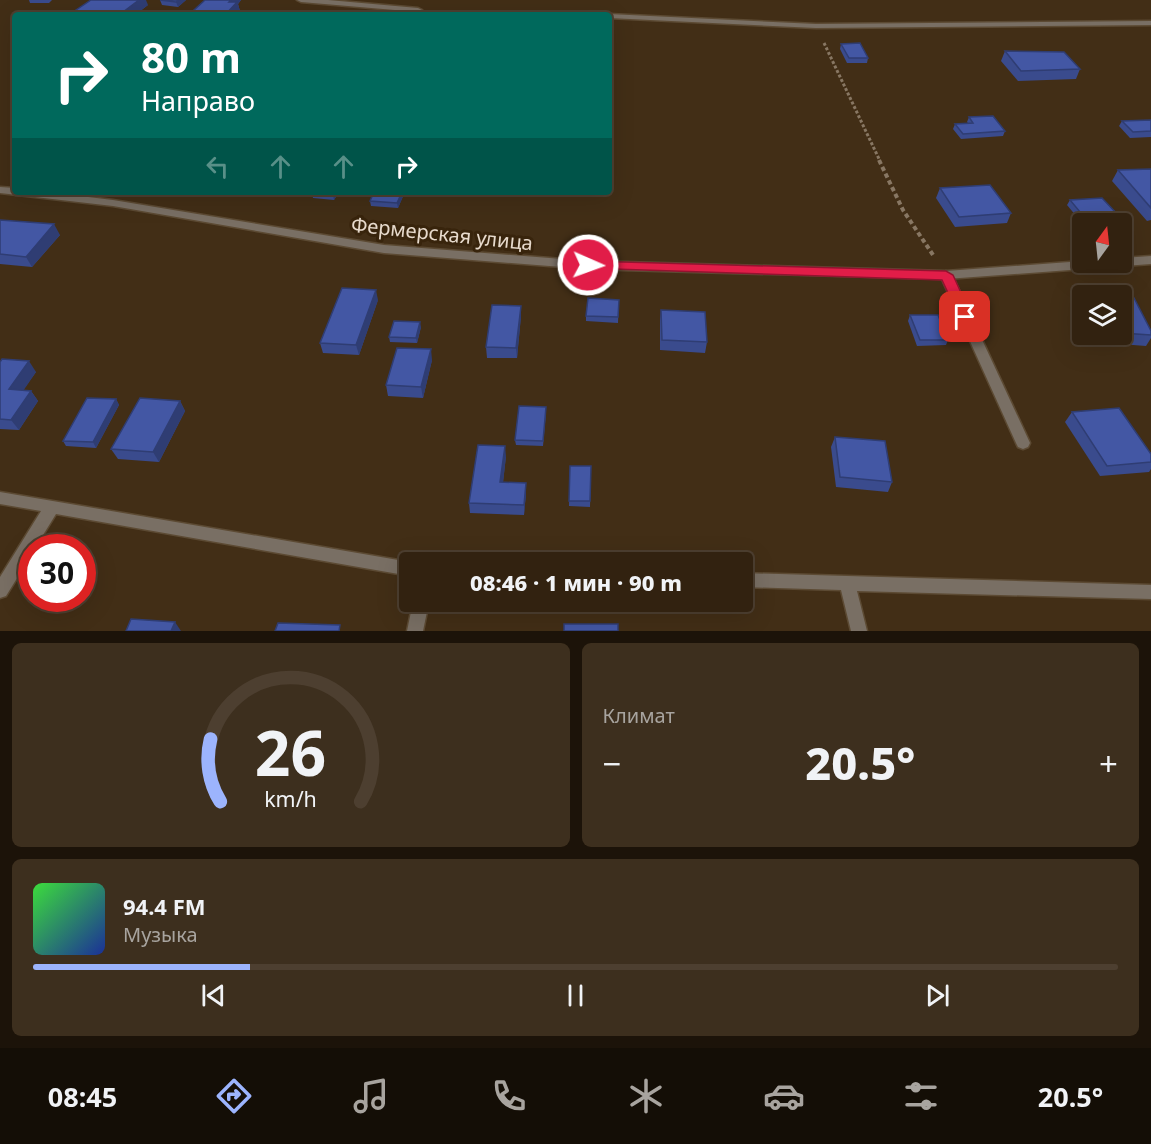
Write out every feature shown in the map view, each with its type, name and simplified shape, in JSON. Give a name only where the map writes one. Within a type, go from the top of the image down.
[{"type":"street","points":[[301,0],[418,10]]},
{"type":"street","points":[[612,16],[816,26],[1151,22]]},
{"type":"street","name":"Фермерская улица","points":[[46,195],[113,203],[384,249],[588,265],[946,275],[1151,261]]},
{"type":"street","points":[[946,275],[1023,443]]},
{"type":"street","points":[[0,498],[51,509],[399,567]]},
{"type":"street","points":[[0,591],[51,509]]},
{"type":"street","points":[[753,580],[1151,592]]},
{"type":"street","points":[[847,582],[859,631]]},
{"type":"street","points":[[415,631],[419,612]]},
{"type":"path","points":[[816,26],[903,210],[946,275]]},
{"type":"building","points":[[91,0],[139,0],[123,12],[73,12]]},
{"type":"building","points":[[205,0],[237,2],[228,12],[193,11]]},
{"type":"building","points":[[860,43],[868,58],[849,58],[841,44]]},
{"type":"building","points":[[1005,51],[1064,52],[1080,69],[1021,71]]},
{"type":"building","points":[[993,116],[1005,131],[963,134],[955,124],[973,123],[969,117]]},
{"type":"building","points":[[1151,120],[1151,131],[1133,132],[1122,121]]},
{"type":"building","points":[[1151,169],[1151,208],[1118,170]]},
{"type":"building","points":[[990,185],[1011,213],[959,217],[940,188]]},
{"type":"building","points":[[373,195],[401,195],[397,203],[370,201]]},
{"type":"building","points":[[1102,198],[1116,213],[1081,213],[1070,200]]},
{"type":"building","points":[[0,220],[54,224],[26,257],[0,254]]},
{"type":"building","points":[[342,288],[376,290],[356,345],[320,343]]},
{"type":"building","points":[[588,298],[619,300],[618,317],[586,316]]},
{"type":"building","points":[[1132,298],[1151,331],[1151,335],[1132,334]]},
{"type":"building","points":[[492,305],[521,306],[516,348],[486,347]]},
{"type":"building","points":[[661,310],[705,312],[707,342],[662,340]]},
{"type":"building","points":[[910,315],[938,315],[948,340],[920,340]]},
{"type":"building","points":[[394,321],[420,322],[416,338],[389,337]]},
{"type":"building","points":[[397,348],[431,349],[421,387],[386,385]]},
{"type":"building","points":[[2,359],[29,361],[9,389],[31,391],[11,420],[0,419],[0,362]]},
{"type":"building","points":[[87,398],[116,399],[93,442],[63,441]]},
{"type":"building","points":[[140,398],[180,401],[153,452],[111,449]]},
{"type":"building","points":[[519,406],[546,407],[543,441],[515,440]]},
{"type":"building","points":[[1119,408],[1151,454],[1151,462],[1107,466],[1072,412]]},
{"type":"building","points":[[835,437],[885,441],[892,482],[840,477]]},
{"type":"building","points":[[478,445],[505,446],[500,482],[526,483],[524,505],[469,503]]},
{"type":"building","points":[[570,466],[591,466],[590,501],[569,501]]},
{"type":"building","points":[[131,619],[175,622],[171,631],[126,631]]},
{"type":"building","points":[[278,623],[340,625],[339,631],[275,631]]},
{"type":"building","points":[[564,624],[618,624],[618,631],[564,631]]},
{"type":"route","points":[[588,265],[946,275],[965,317]]}]
